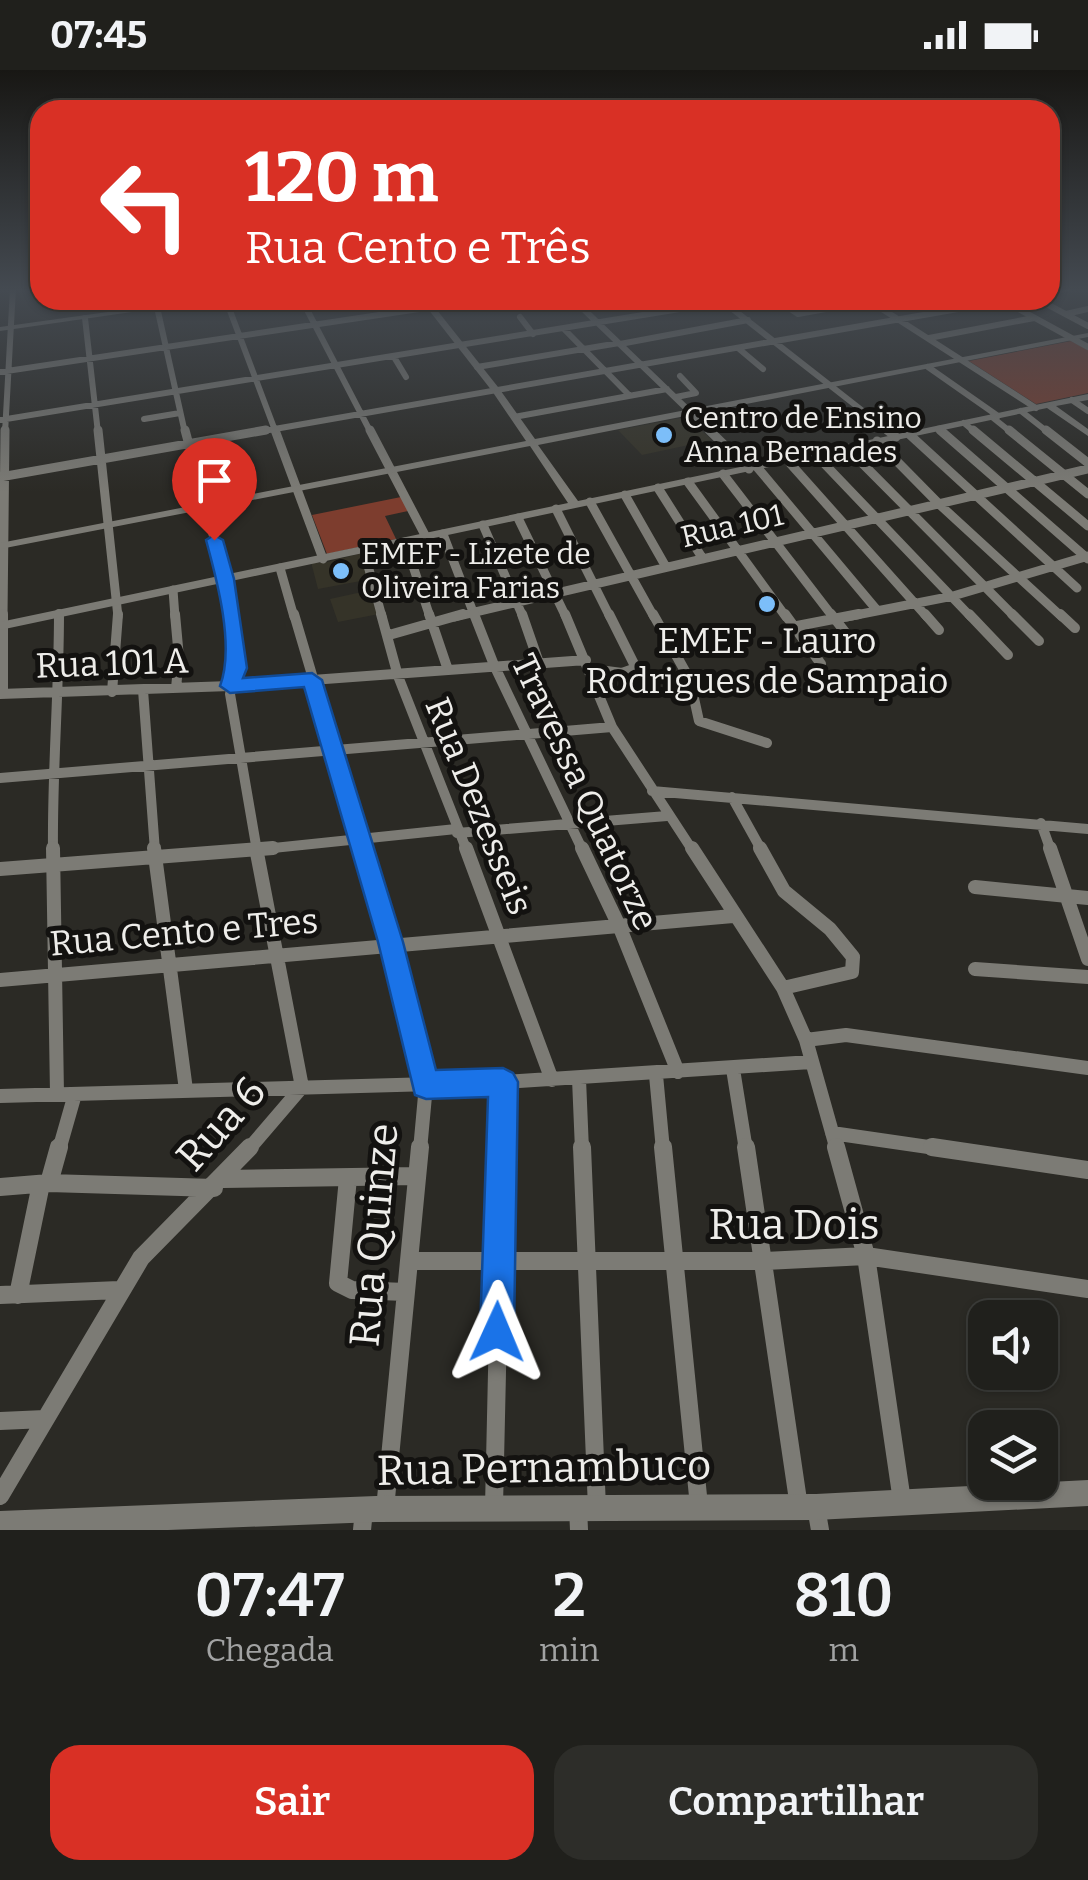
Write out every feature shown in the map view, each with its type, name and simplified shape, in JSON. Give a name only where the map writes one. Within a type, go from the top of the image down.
[{"type":"main road","points":[[469,356],[575,505]]},
{"type":"main road","points":[[1,546],[983,356]]},
{"type":"main road","points":[[1,625],[1088,397]]},
{"type":"main road","points":[[1042,406],[1088,433]]},
{"type":"main road","name":"Rua Pernambuco","points":[[15,1526],[370,1516],[494,1507],[585,1515],[699,1506],[812,1515],[902,1503],[1088,1494]]},
{"type":"street","points":[[2,694],[1,477],[5,371],[100,356]]},
{"type":"street","name":"Rua 6","points":[[0,1496],[119,1290],[168,1230],[218,1184],[302,1087],[239,760],[230,686],[237,668],[225,579],[180,414],[168,356]]},
{"type":"street","points":[[248,356],[323,559]]},
{"type":"street","points":[[333,356],[359,414],[426,537]]},
{"type":"street","points":[[3,419],[399,356]]},
{"type":"street","points":[[477,367],[537,356]]},
{"type":"street","points":[[591,356],[630,395]]},
{"type":"street","points":[[634,356],[753,468],[876,610]]},
{"type":"street","points":[[1,477],[699,356]]},
{"type":"street","points":[[748,356],[763,369]]},
{"type":"street","points":[[795,356],[896,438]]},
{"type":"street","points":[[958,356],[1042,406]]},
{"type":"street","points":[[394,357],[406,377]]},
{"type":"street","points":[[88,358],[118,601],[119,633],[112,692]]},
{"type":"street","points":[[928,367],[995,416],[1088,494]]},
{"type":"street","points":[[676,398],[696,393],[680,376]]},
{"type":"street","points":[[514,417],[667,388]]},
{"type":"street","points":[[1072,400],[1088,411]]},
{"type":"street","points":[[1021,411],[1088,466]]},
{"type":"street","points":[[144,419],[180,414]]},
{"type":"street","points":[[964,423],[1088,526]]},
{"type":"street","points":[[938,429],[1087,557]]},
{"type":"street","points":[[910,435],[1077,588]]},
{"type":"street","points":[[878,442],[940,505],[1075,628]]},
{"type":"street","points":[[847,448],[1039,640]]},
{"type":"street","points":[[816,454],[1008,655]]},
{"type":"street","points":[[788,460],[939,630]]},
{"type":"street","name":"Rua 101","points":[[389,635],[474,611],[940,505],[1088,466]]},
{"type":"street","points":[[723,474],[849,636]]},
{"type":"street","points":[[688,482],[822,664]]},
{"type":"street","points":[[658,488],[703,560]]},
{"type":"street","points":[[625,495],[666,567]]},
{"type":"street","points":[[590,502],[690,680],[700,721],[767,743]]},
{"type":"street","points":[[556,510],[594,583]]},
{"type":"street","points":[[518,518],[556,592],[612,727],[667,816],[784,988],[806,1040],[866,1256],[902,1503]]},
{"type":"street","points":[[483,525],[518,601],[539,663]]},
{"type":"street","name":"Travessa Quatorze","points":[[443,534],[494,665],[620,928],[678,1072]]},
{"type":"street","points":[[405,542],[448,670]]},
{"type":"street","name":"Rua Dezesseis","points":[[364,551],[398,676],[456,831],[500,934],[552,1080]]},
{"type":"street","points":[[792,627],[953,596],[1017,574],[1087,557]]},
{"type":"street","name":"Rua Quinze","points":[[280,568],[390,942],[426,1085],[406,1292],[370,1516]]},
{"type":"street","name":"Rua 101 A","points":[[2,694],[230,686],[539,663],[588,664],[622,673],[633,671],[635,663],[594,583]]},
{"type":"street","points":[[174,590],[179,658],[176,688]]},
{"type":"street","points":[[57,1094],[52,774],[59,693],[59,614]]},
{"type":"street","points":[[143,690],[155,856],[186,1090]]},
{"type":"street","points":[[0,778],[527,738],[612,727]]},
{"type":"street","points":[[652,791],[1088,829]]},
{"type":"street","points":[[732,797],[784,891],[844,944],[853,957],[852,972],[784,988]]},
{"type":"street","points":[[0,869],[667,816]]},
{"type":"street","points":[[1041,824],[1088,959]]},
{"type":"street","points":[[976,887],[1088,898]]},
{"type":"street","name":"Rua Cento e Tres","points":[[0,980],[390,942],[620,928],[733,916]]},
{"type":"street","points":[[975,969],[1088,977]]},
{"type":"street","points":[[806,1040],[846,1035],[1088,1068]]},
{"type":"street","points":[[0,1096],[579,1079],[811,1062]]},
{"type":"street","points":[[734,1069],[812,1515]]},
{"type":"street","points":[[656,1075],[699,1506]]},
{"type":"street","points":[[579,1079],[588,1262],[585,1515]]},
{"type":"street","points":[[494,1507],[503,1082]]},
{"type":"street","points":[[75,1094],[9,1295],[119,1290]]},
{"type":"street","points":[[832,1134],[1088,1170]]},
{"type":"street","points":[[0,1187],[417,1176]]},
{"type":"street","points":[[348,1178],[338,1283],[352,1290],[406,1292]]},
{"type":"street","name":"Rua Dois","points":[[410,1261],[866,1256],[1088,1289]]},
{"type":"street","points":[[0,1420],[45,1420]]},
{"type":"shaded area","points":[[994,356],[1088,356],[1088,393],[1036,404],[969,361]]},
{"type":"shaded area","name":"Centro de Ensino Anna Bernades","points":[[686,417],[712,440],[642,455],[618,430]]},
{"type":"shaded area","points":[[401,497],[408,511],[385,516],[396,539],[327,554],[312,515]]},
{"type":"shaded area","name":"EMEF - Lizete de Oliveira Farias","points":[[362,553],[371,579],[318,589],[311,562],[324,563]]},
{"type":"shaded area","points":[[371,590],[379,614],[338,622],[330,599]]},
{"type":"place","name":"Centro de Ensino Anna Bernades","points":[[664,435]]},
{"type":"place","name":"EMEF - Lizete de Oliveira Farias","points":[[341,571]]},
{"type":"place","name":"EMEF - Lauro Rodrigues de Sampaio","points":[[767,604]]},
{"type":"route","points":[[214,540],[225,579],[237,668],[230,686],[312,680],[390,942],[426,1085],[503,1082],[497,1332]]}]
